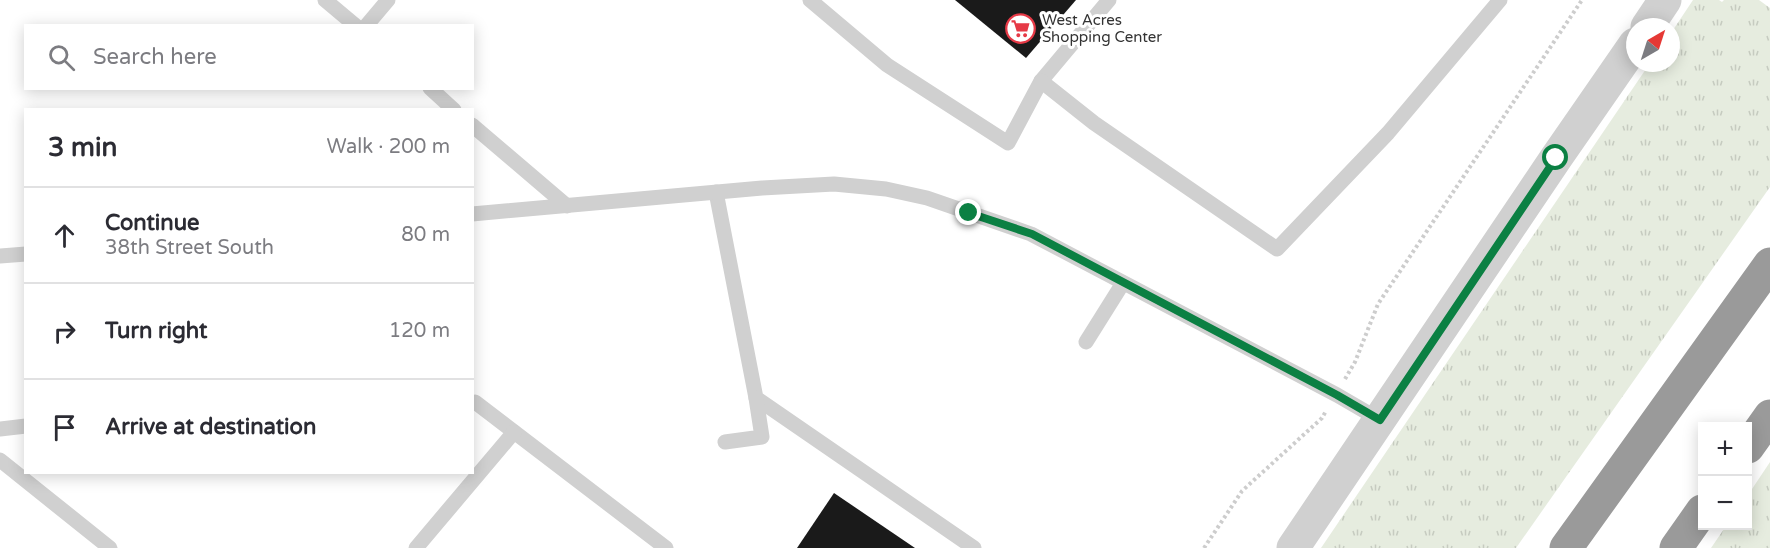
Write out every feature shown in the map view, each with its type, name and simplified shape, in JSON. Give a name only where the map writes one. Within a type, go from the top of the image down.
[{"type":"highway","points":[[1566,548],[1770,264]]},
{"type":"highway","points":[[1752,441],[1770,416]]},
{"type":"highway","points":[[1676,548],[1698,517]]},
{"type":"street","points":[[1653,18],[1665,0]]},
{"type":"street","points":[[1293,548],[1626,57]]},
{"type":"lane","points":[[325,0],[354,24]]},
{"type":"lane","points":[[368,24],[388,0]]},
{"type":"lane","points":[[810,0],[887,65],[1008,143],[1041,81],[1109,0]]},
{"type":"lane","points":[[1041,81],[1094,123],[1277,249],[1388,133],[1500,0]]},
{"type":"lane","points":[[432,90],[452,108]]},
{"type":"lane","points":[[474,127],[567,206]]},
{"type":"lane","points":[[474,214],[834,184],[886,189],[927,198],[1032,234],[1380,420]]},
{"type":"lane","points":[[716,192],[762,437],[725,442]]},
{"type":"lane","points":[[0,256],[24,254]]},
{"type":"lane","points":[[1086,342],[1123,283]]},
{"type":"lane","points":[[756,398],[974,548]]},
{"type":"lane","points":[[474,402],[666,548]]},
{"type":"lane","points":[[0,429],[24,426]]},
{"type":"lane","points":[[416,548],[514,432]]},
{"type":"lane","points":[[0,460],[110,548]]},
{"type":"path","points":[[1204,548],[1242,491],[1322,418],[1355,362],[1378,304],[1582,0]]},
{"type":"green space","points":[[1693,0],[1722,2],[1724,0],[1759,0],[1770,8],[1770,187],[1516,548],[1321,548],[1644,72],[1680,72],[1680,20]]},
{"type":"green space","points":[[1770,462],[1770,548],[1711,548],[1723,530],[1752,530],[1752,489]]},
{"type":"building","name":"West Acres Shopping Center","points":[[955,0],[1076,0],[1026,58]]},
{"type":"building","points":[[834,493],[915,548],[797,548]]},
{"type":"place","name":"West Acres Shopping Center","points":[[1021,29]]},
{"type":"route","points":[[969,213],[1032,234],[1380,420],[1556,158]]}]
